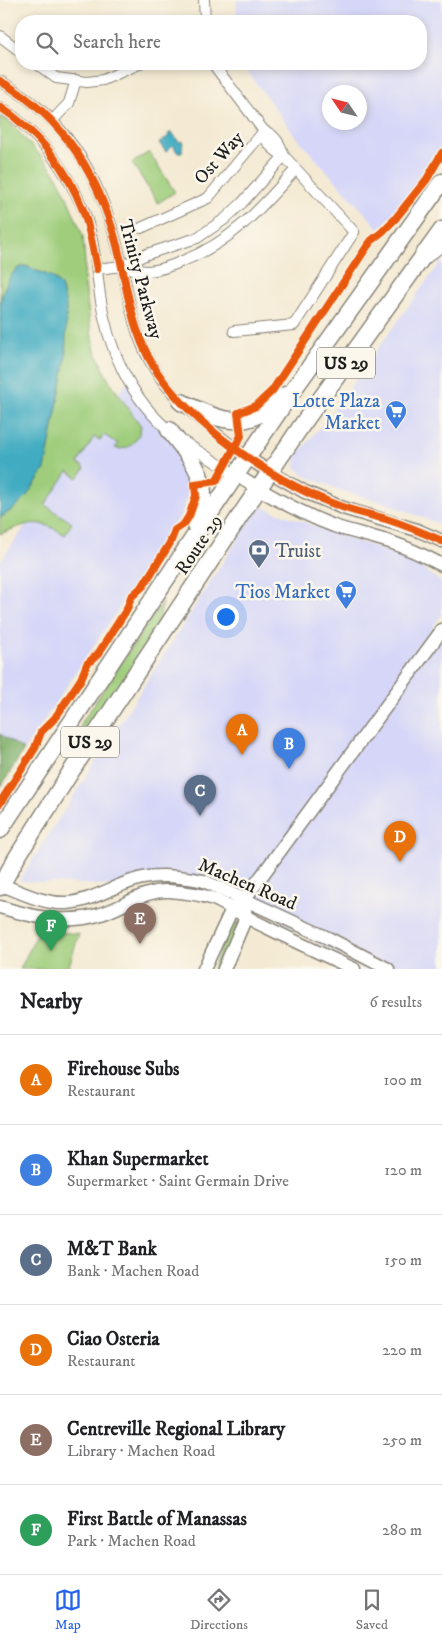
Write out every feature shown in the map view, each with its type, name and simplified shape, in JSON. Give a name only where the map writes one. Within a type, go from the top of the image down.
[{"type":"highway","points":[[424,255],[442,241]]},
{"type":"main road","name":"Route 29","points":[[0,830],[296,386],[442,182]]},
{"type":"main road","name":"Route 29","points":[[0,885],[70,773],[270,472],[442,230]]},
{"type":"main road","points":[[181,402],[211,416],[229,421],[245,420],[260,414],[296,386]]},
{"type":"main road","points":[[169,430],[192,461],[198,471],[202,484],[203,497],[194,537]]},
{"type":"main road","points":[[0,818],[28,787]]},
{"type":"street","points":[[204,0],[205,15]]},
{"type":"street","points":[[0,36],[15,47]]},
{"type":"street","points":[[45,70],[56,78],[86,82],[104,80],[126,70]]},
{"type":"street","points":[[217,70],[264,131],[264,137],[275,151],[284,156],[354,232],[294,325],[234,331]]},
{"type":"street","points":[[52,121],[69,103],[76,80]]},
{"type":"street","name":"Trinity Parkway","points":[[0,81],[21,93],[52,121],[86,165],[100,193],[113,232],[122,266],[131,315],[140,339],[151,363],[181,402],[196,417],[248,458],[305,492],[343,508],[416,530],[442,541]]},
{"type":"street","name":"Trinity Parkway","points":[[0,106],[28,129],[48,150],[66,176],[85,217],[106,328],[118,362],[137,394],[169,430],[197,451],[286,506],[310,517],[420,553],[442,565]]},
{"type":"street","name":"Ost Way","points":[[141,228],[208,198],[264,131]]},
{"type":"street","points":[[96,270],[122,266],[147,254],[197,238],[225,219],[242,203],[284,156]]},
{"type":"street","points":[[122,266],[148,271],[173,266],[220,243],[240,228],[296,169]]},
{"type":"street","points":[[204,969],[232,909],[244,900],[442,630]]},
{"type":"street","name":"Machen Road","points":[[0,885],[39,899],[66,903],[86,899],[133,880],[163,876],[186,877],[204,881],[328,938],[388,969]]},
{"type":"street","name":"Machen Road","points":[[0,906],[27,915],[54,920],[101,914],[144,894],[166,891],[186,892],[213,899],[354,969]]},
{"type":"street","points":[[224,969],[246,917],[244,900]]},
{"type":"shaded area","points":[[237,0],[442,0],[442,144],[409,196],[379,229],[296,137],[246,70],[427,70],[427,15],[236,15]]},
{"type":"shaded area","points":[[442,260],[442,525],[383,502],[342,491],[304,475],[295,467],[296,457],[332,412]]},
{"type":"shaded area","points":[[128,381],[169,430],[185,473],[188,493],[182,514],[24,750],[0,734],[0,562]]},
{"type":"shaded area","points":[[259,506],[411,560],[442,583],[442,614],[260,878],[442,630],[442,969],[363,969],[244,900],[171,876],[119,886],[19,881]]},
{"type":"green space","points":[[0,117],[8,121],[42,157],[55,173],[64,190],[83,236],[84,277],[95,350],[108,379],[141,426],[136,440],[125,448],[115,448],[118,444],[104,435],[100,440],[94,437],[78,463],[85,468],[78,478],[68,471],[45,505],[72,523],[65,535],[40,524],[18,527],[0,534],[0,518],[26,497],[45,469],[62,380],[63,291],[57,281],[51,276],[29,267],[20,267],[15,270],[8,280],[0,304]]},
{"type":"green space","points":[[149,152],[175,192],[158,203],[132,163]]},
{"type":"green space","points":[[163,601],[157,631],[74,755],[82,722]]},
{"type":"green space","points":[[0,734],[24,750],[0,788]]},
{"type":"green space","points":[[234,920],[238,923],[239,927],[217,969],[213,969],[228,927]]},
{"type":"green space","points":[[39,930],[79,934],[68,969],[20,969]]},
{"type":"water","points":[[172,132],[179,142],[183,141],[182,152],[177,152],[173,145],[166,152],[159,143]]},
{"type":"water","points":[[25,266],[52,277],[61,286],[66,305],[66,359],[45,469],[26,497],[0,518],[0,304],[5,287],[11,276],[19,268]]},
{"type":"cycle path","points":[[0,81],[25,97],[47,116],[66,137],[82,160],[95,184],[115,238],[136,328],[156,370],[182,402],[223,439],[270,472],[294,486],[342,507],[393,521],[442,541]]},
{"type":"cycle path","points":[[0,107],[38,139],[59,165],[68,180],[83,210],[97,269]]},
{"type":"cycle path","points":[[0,803],[35,748],[41,732],[55,718],[81,679],[87,664],[98,654],[127,609],[131,597],[143,586],[170,543],[175,530],[184,524],[189,516],[196,496],[195,484],[216,481],[241,436],[238,413],[256,406],[272,391],[366,248],[395,219],[427,179],[442,153]]},
{"type":"place","name":"Lotte Plaza Market","points":[[396,430]]},
{"type":"place","name":"Truist","points":[[259,569]]},
{"type":"place","name":"Tios Market","points":[[346,610]]},
{"type":"place","name":"Firehouse Subs","points":[[242,755]]},
{"type":"place","name":"Khan Supermarket","points":[[289,769]]},
{"type":"place","name":"M&T Bank","points":[[200,816]]},
{"type":"place","name":"Ciao Osteria","points":[[400,862]]},
{"type":"place","name":"Centreville Regional Library","points":[[140,944]]},
{"type":"place","name":"First Battle of Manassas","points":[[51,951]]}]
